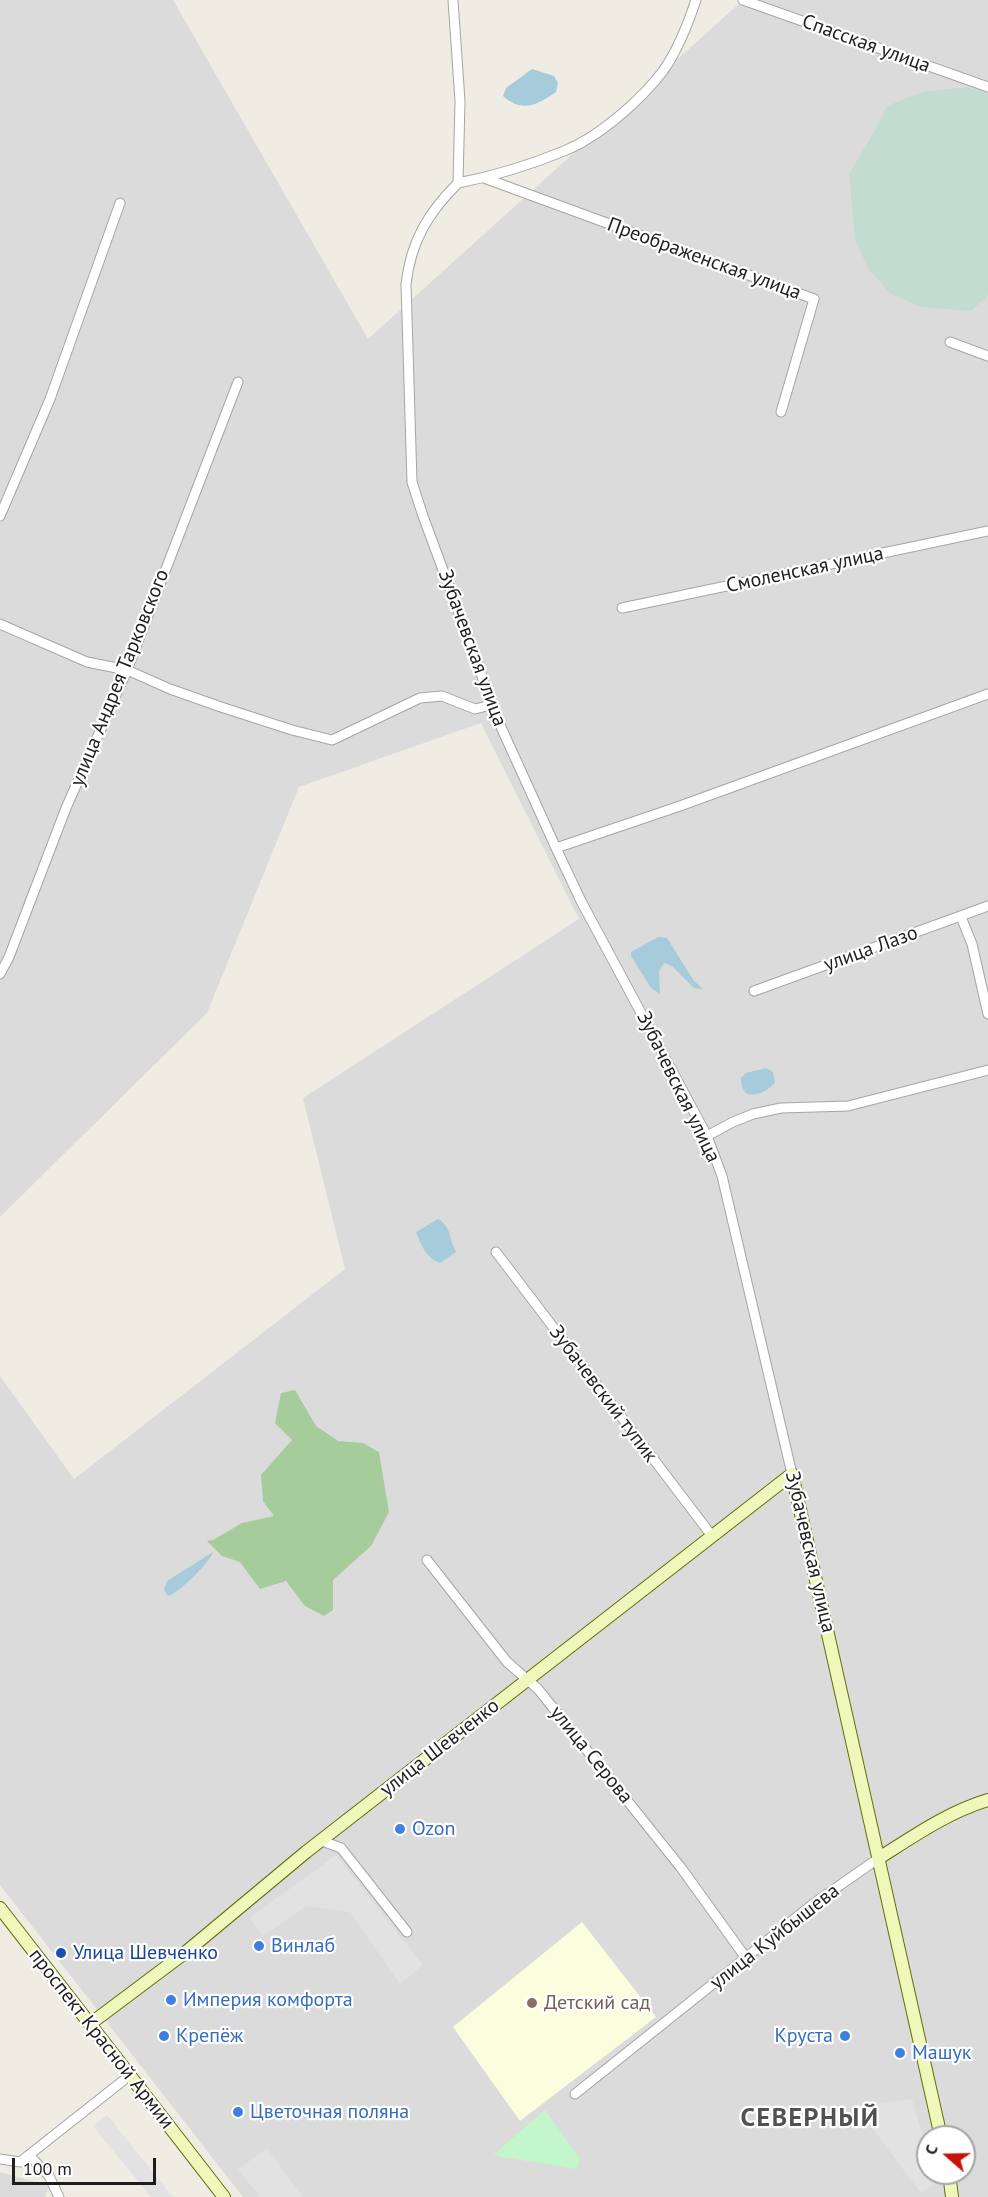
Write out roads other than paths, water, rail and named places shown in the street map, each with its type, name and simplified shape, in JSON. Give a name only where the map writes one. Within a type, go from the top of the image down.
[{"type":"street","points":[[453,0],[460,102],[458,183],[484,178],[565,151],[606,127],[641,96],[663,71],[677,47],[696,0]]},
{"type":"street","name":"Спасская улица","points":[[743,0],[988,87]]},
{"type":"street","name":"Преображенская улица","points":[[484,178],[814,299],[781,412]]},
{"type":"street","name":"Зубачевская улица","points":[[458,183],[438,203],[419,233],[408,268],[406,284],[411,482],[491,705],[556,848],[707,1136],[722,1176],[792,1474],[938,2125]]},
{"type":"street","points":[[0,516],[50,399],[120,203]]},
{"type":"street","points":[[950,342],[988,356]]},
{"type":"street","name":"улица Андрея Тарковского","points":[[0,974],[9,957],[66,808],[127,670],[238,382]]},
{"type":"street","name":"Смоленская улица","points":[[622,608],[988,531]]},
{"type":"street","points":[[0,624],[87,662],[127,670],[170,689],[221,707],[292,730],[332,740],[420,698],[442,696],[475,709],[491,705]]},
{"type":"street","points":[[556,848],[770,774],[988,694]]},
{"type":"street","name":"улица Лазо","points":[[754,991],[988,906]]},
{"type":"street","points":[[961,917],[972,944],[988,1014]]},
{"type":"street","points":[[707,1136],[753,1114],[781,1108],[848,1106],[988,1070]]},
{"type":"street","name":"Зубачевский тупик","points":[[496,1252],[712,1536]]},
{"type":"street","name":"улица Шевченко","points":[[90,2024],[186,1952],[322,1841],[792,1474]]},
{"type":"street","name":"улица Серова","points":[[427,1560],[507,1662],[538,1689],[682,1869],[746,1958]]},
{"type":"street","name":"улица Куйбышева","points":[[575,2094],[813,1904],[939,1820],[972,1804],[988,1800]]},
{"type":"street","points":[[322,1841],[341,1848],[407,1932]]},
{"type":"street","name":"проспект Красной Армии","points":[[0,1908],[224,2197]]},
{"type":"street","points":[[0,2158],[20,2162],[129,2076]]},
{"type":"street","points":[[29,2155],[49,2176],[59,2197]]},
{"type":"water","points":[[532,69],[554,76],[558,83],[556,92],[536,103],[523,106],[503,96],[506,88]]},
{"type":"water","points":[[658,937],[667,938],[694,981],[703,989],[694,988],[672,966],[664,963],[659,971],[660,994],[651,988],[631,956],[631,952]]},
{"type":"water","points":[[766,1068],[773,1072],[775,1083],[759,1094],[749,1094],[745,1091],[741,1078],[746,1073]]},
{"type":"water","points":[[438,1219],[446,1226],[456,1252],[440,1263],[428,1254],[416,1232]]},
{"type":"water","points":[[213,1552],[194,1577],[168,1596],[164,1590],[167,1581]]},
{"type":"place","name":"Ozon","points":[[400,1829]]},
{"type":"place","name":"Винлаб","points":[[259,1946]]},
{"type":"place","name":"Улица Шевченко","points":[[61,1953]]},
{"type":"place","name":"Империя комфорта","points":[[171,2000]]},
{"type":"place","name":"Детский сад","points":[[532,2003]]},
{"type":"place","name":"Крепёж","points":[[164,2036]]},
{"type":"place","name":"Круста","points":[[845,2036]]},
{"type":"place","name":"Машук","points":[[900,2053]]},
{"type":"place","name":"Цветочная поляна","points":[[238,2112]]},
{"type":"district","name":"СЕВЕРНЫЙ","points":[[810,2119]]}]
